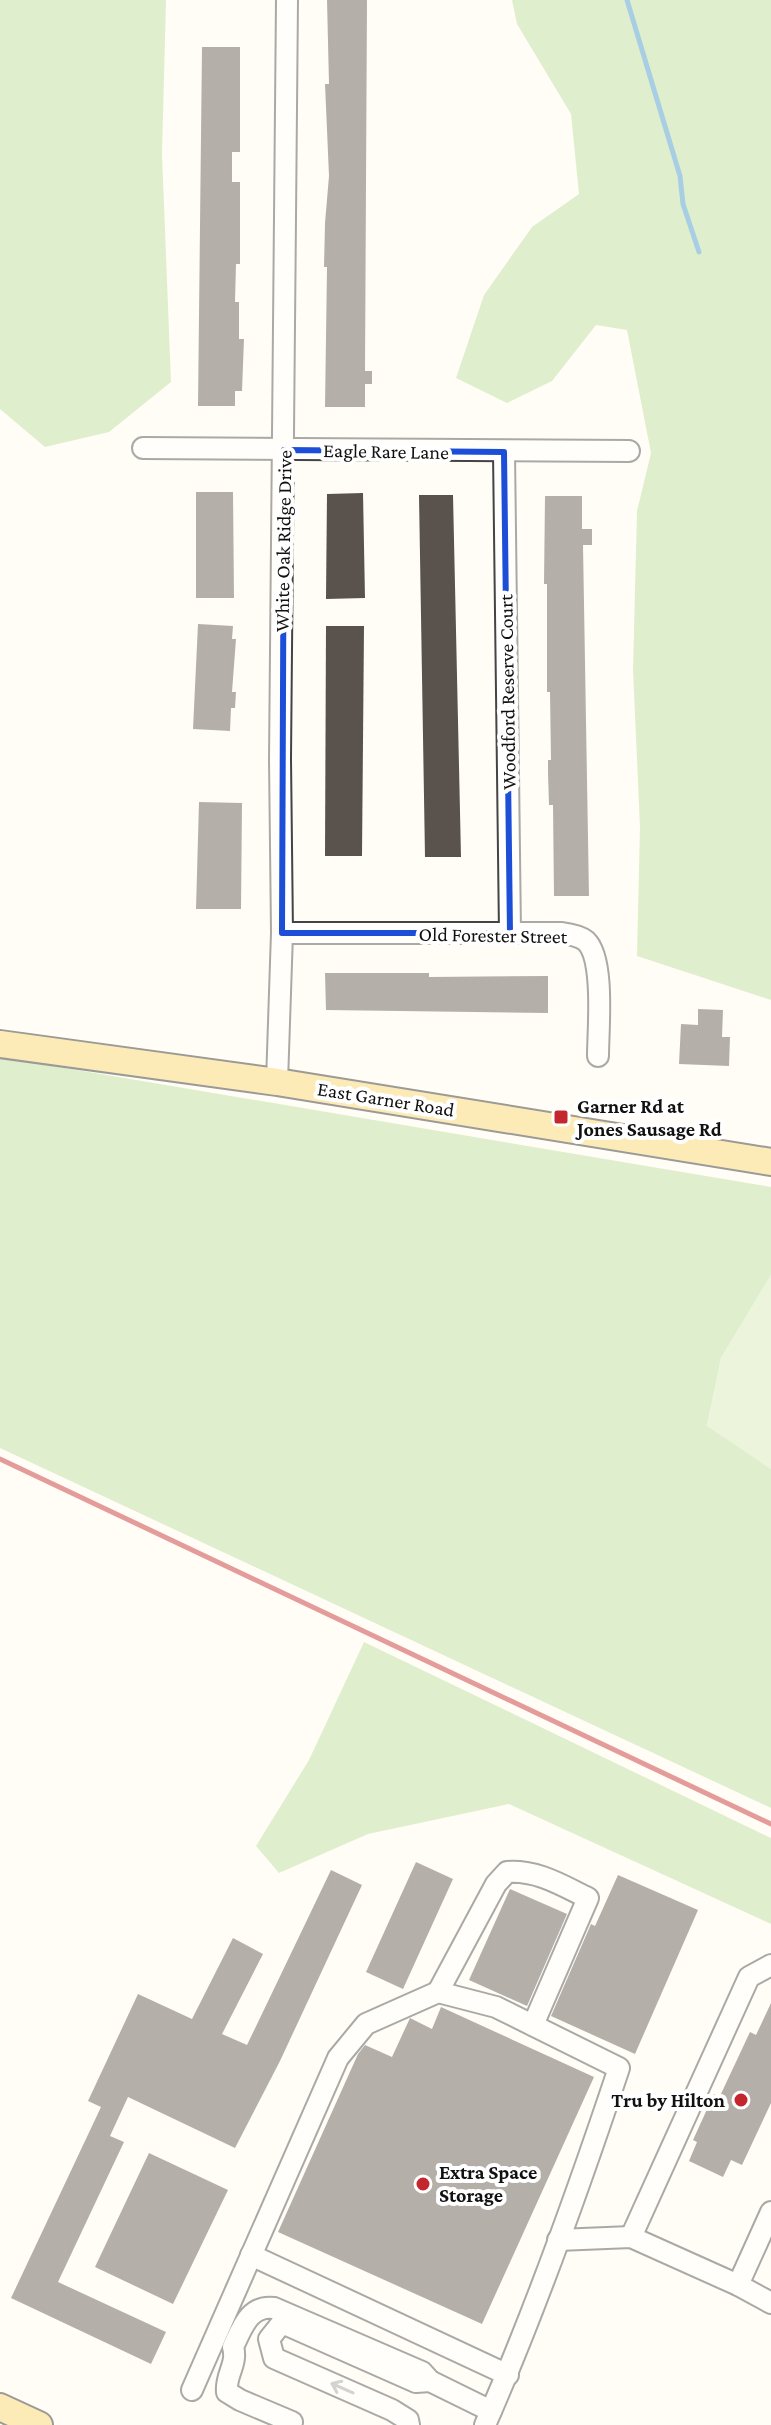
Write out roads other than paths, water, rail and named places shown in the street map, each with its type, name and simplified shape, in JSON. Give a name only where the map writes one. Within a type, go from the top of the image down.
[{"type":"main road","name":"East Garner Road","points":[[0,1044],[277,1082],[771,1162]]},
{"type":"main road","points":[[0,2407],[39,2425]]},
{"type":"street","name":"White Oak Ridge Drive","points":[[277,1082],[282,933],[280,759],[287,0]]},
{"type":"street","name":"Eagle Rare Lane","points":[[143,448],[629,451]]},
{"type":"street","name":"Woodford Reserve Court","points":[[504,452],[510,933]]},
{"type":"street","name":"Old Forester Street","points":[[282,933],[561,933],[585,941],[595,959],[597,973],[598,1056]]},
{"type":"street","points":[[192,2390],[338,2058],[366,2024],[438,1992],[496,1884],[507,1872],[525,1871],[544,1876],[588,1898],[533,2025]]},
{"type":"street","points":[[631,2237],[749,1977],[771,1965]]},
{"type":"street","points":[[292,2422],[227,2392],[226,2382],[236,2358],[233,2347],[250,2314],[265,2307],[274,2308],[422,2372],[430,2381],[488,2418],[508,2375],[619,2068],[496,2007],[438,1992]]},
{"type":"street","points":[[738,2285],[771,2212]]},
{"type":"street","points":[[558,2240],[631,2237],[771,2303]]},
{"type":"street","points":[[251,2255],[508,2375]]},
{"type":"street","points":[[409,2425],[408,2420],[392,2410],[274,2358],[269,2339],[281,2324],[287,2325],[416,2382],[430,2381]]},
{"type":"waterway","points":[[627,0],[680,176],[683,204],[699,252]]},
{"type":"railway","points":[[0,1459],[771,1824]]},
{"type":"place","name":"Garner Rd at Jones Sausage Rd","points":[[561,1117]]},
{"type":"place","name":"Tru by Hilton","points":[[741,2100]]},
{"type":"place","name":"Extra Space Storage","points":[[423,2184]]}]
